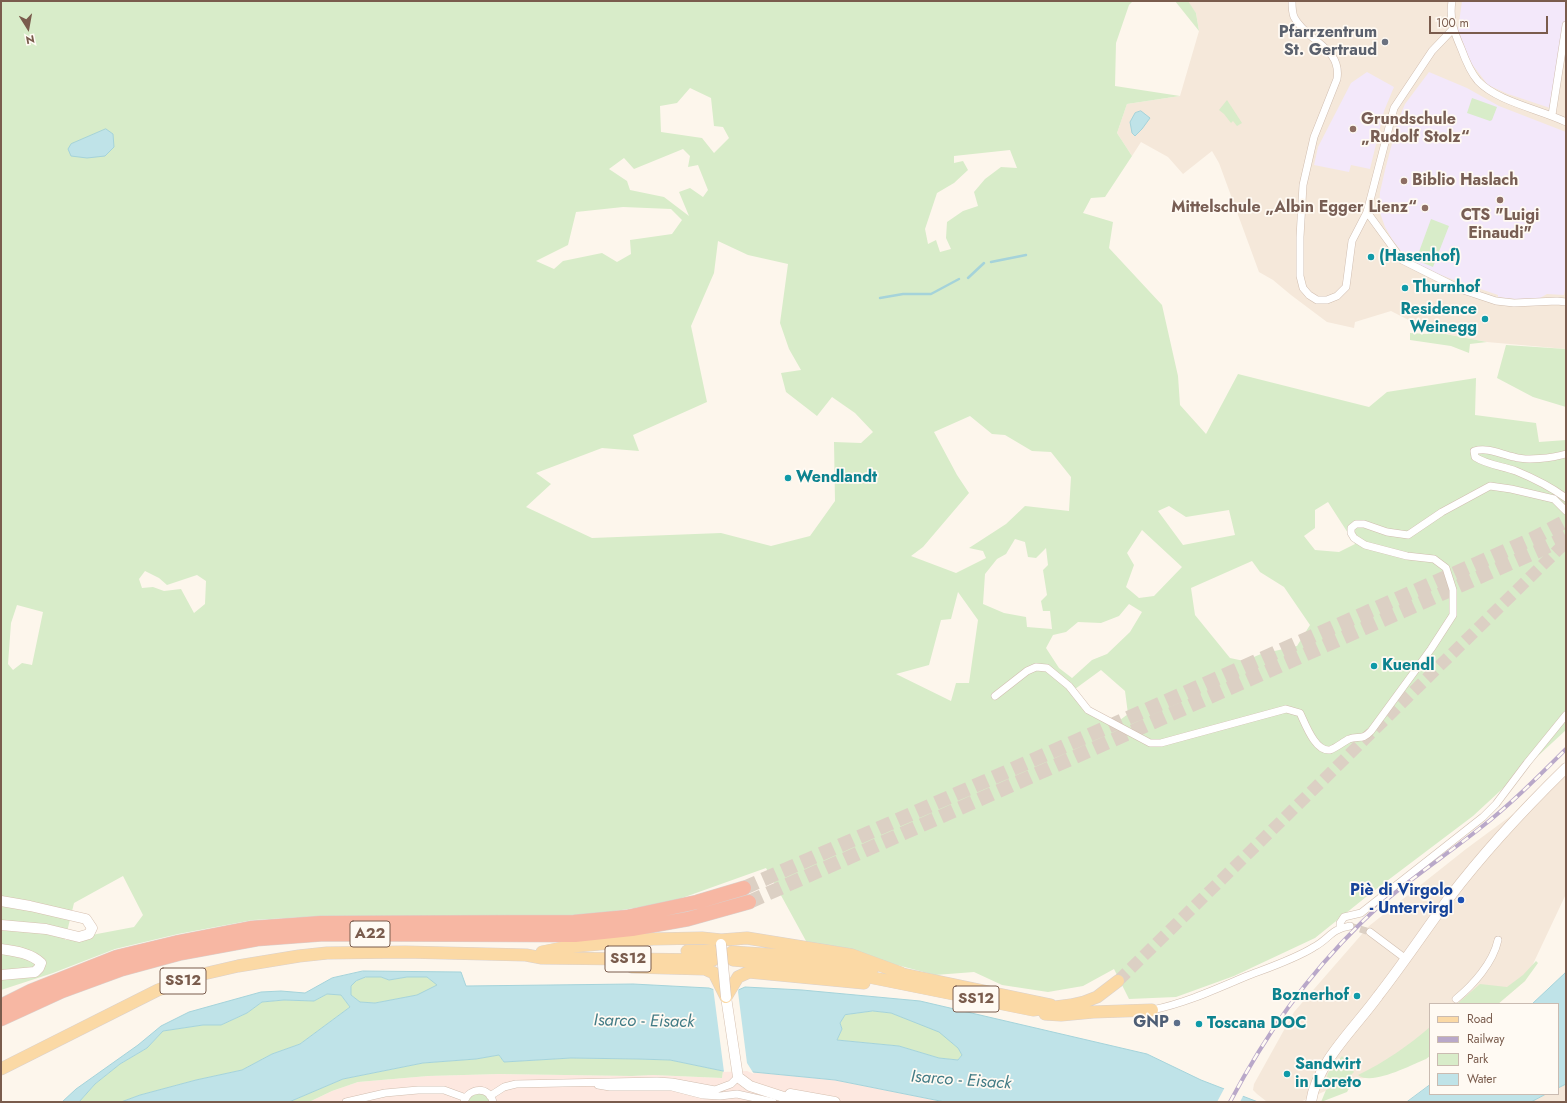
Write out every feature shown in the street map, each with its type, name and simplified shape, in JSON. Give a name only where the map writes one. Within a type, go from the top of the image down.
[{"type":"highway","name":"A22","points":[[1,1006],[31,991],[117,957],[180,942],[251,928],[321,923],[574,922],[627,917],[697,902],[744,888]]},
{"type":"highway","name":"A22","points":[[1,1020],[62,991],[122,969],[181,953],[257,939],[324,934],[575,935],[632,929],[688,919],[749,902]]},
{"type":"main road","points":[[542,955],[567,947],[653,939],[702,938],[717,949],[747,938],[852,955],[901,973]]},
{"type":"main road","name":"SS12","points":[[1,1070],[158,990],[199,975],[238,966],[327,953],[405,952],[542,955],[717,949]]},
{"type":"main road","points":[[542,955],[566,965],[705,969],[714,973],[726,997]]},
{"type":"main road","name":"SS12","points":[[1058,1007],[901,973],[793,956],[733,956],[834,971],[1033,1010],[1058,1007],[1084,1002],[1097,997],[1118,981]]},
{"type":"main road","points":[[726,997],[738,977],[749,972],[919,988]]},
{"type":"main road","points":[[1033,1010],[1046,1014],[1061,1015],[1093,1012],[1152,1010]]},
{"type":"street","points":[[1292,1],[1293,15],[1306,33],[1329,50],[1337,63],[1338,70],[1337,79],[1314,135],[1303,185],[1300,237],[1300,276],[1303,288],[1309,295],[1317,300],[1326,300],[1337,296],[1346,286],[1352,241],[1367,212],[1394,108],[1432,51],[1453,29]]},
{"type":"street","points":[[1452,1],[1450,13],[1453,29],[1467,63],[1476,80],[1497,96],[1552,115],[1566,122]]},
{"type":"street","points":[[1552,115],[1566,26]]},
{"type":"street","points":[[1367,212],[1402,260],[1460,289],[1496,301],[1514,303],[1566,302]]},
{"type":"street","points":[[1566,454],[1552,458],[1515,458],[1492,451],[1474,451],[1475,457],[1516,471],[1544,484],[1566,498]]},
{"type":"street","points":[[996,696],[1027,671],[1036,667],[1047,668],[1069,686],[1088,710],[1096,716],[1150,743],[1161,743],[1286,708],[1300,713],[1310,736],[1322,748],[1330,750],[1352,738],[1366,736],[1371,731],[1431,649],[1453,615],[1453,590],[1446,568],[1434,559],[1407,556],[1365,545],[1354,538],[1351,533],[1351,528],[1356,524],[1364,524],[1387,532],[1408,535],[1442,512],[1490,486],[1511,488],[1554,499],[1566,511]]},
{"type":"street","points":[[1340,927],[1340,923],[1344,917],[1361,913],[1483,817],[1496,804],[1566,715]]},
{"type":"street","points":[[1311,1099],[1324,1066],[1406,959],[1450,897],[1484,855],[1545,788],[1566,768]]},
{"type":"street","points":[[1,901],[86,919],[92,928],[89,934],[79,937],[46,929],[1,925]]},
{"type":"street","points":[[1152,1010],[1171,1006],[1271,967],[1315,947],[1340,927],[1350,926]]},
{"type":"street","points":[[1370,932],[1406,959]]},
{"type":"street","points":[[1456,999],[1475,981],[1484,969],[1498,940]]},
{"type":"street","points":[[1,949],[19,952],[36,958],[41,964],[35,972],[1,976]]},
{"type":"street","points":[[717,949],[738,1077],[750,1086],[770,1091],[835,1102]]},
{"type":"street","points":[[346,1102],[384,1093],[418,1090],[444,1090],[465,1100],[473,1091],[481,1090],[492,1099],[504,1088],[516,1084],[657,1081],[672,1082],[715,1090],[731,1084],[738,1077]]},
{"type":"street","points":[[586,1082],[610,1087],[672,1087],[703,1095],[720,1096],[737,1094],[773,1102]]},
{"type":"street","points":[[770,1091],[799,1102]]},
{"type":"shaded area","points":[[1187,1],[1566,1],[1566,349],[1487,342],[1430,331],[1391,311],[1355,322],[1354,328],[1327,322],[1273,280],[1259,272],[1219,163],[1212,151],[1183,174],[1168,157],[1141,142],[1132,156],[1117,133],[1127,104],[1180,96],[1199,31],[1196,13]]},
{"type":"shaded area","points":[[1462,1],[1566,1],[1566,26],[1553,109],[1508,94],[1488,85],[1471,63],[1458,30]]},
{"type":"shaded area","name":"Grundschule „Rudolf Stolz“","points":[[1367,72],[1394,87],[1384,111],[1370,169],[1351,165],[1349,172],[1314,165],[1318,147],[1351,83]]},
{"type":"shaded area","points":[[1429,72],[1467,88],[1499,106],[1566,132],[1566,284],[1564,295],[1547,294],[1540,298],[1516,299],[1498,297],[1498,295],[1410,263],[1392,239],[1385,227],[1379,210],[1380,192],[1398,121],[1405,104]]},
{"type":"shaded area","points":[[1566,775],[1566,894],[1525,981],[1499,1003],[1429,1003],[1429,1056],[1376,1077],[1353,1079],[1300,1102],[1266,1101],[1257,1094],[1253,1090],[1254,1084],[1294,1012],[1369,926],[1466,849]]},
{"type":"shaded area","points":[[731,1069],[747,1069],[753,1072],[835,1080],[945,1102],[309,1102],[332,1091],[358,1082],[428,1076],[499,1074],[653,1075],[722,1078],[723,1071]]},
{"type":"shaded area","points":[[1566,1084],[1566,1102],[1531,1102],[1544,1095],[1559,1095],[1559,1088]]},
{"type":"green space","points":[[1,1],[1133,1],[1129,5],[1116,43],[1115,86],[1180,96],[1127,104],[1117,133],[1132,156],[1105,197],[1091,198],[1083,213],[1113,222],[1109,248],[1162,305],[1178,376],[1180,405],[1206,434],[1238,374],[1369,407],[1387,392],[1476,378],[1475,415],[1536,423],[1539,442],[1566,440],[1566,730],[1473,816],[1371,893],[1315,938],[1234,976],[1176,997],[1129,999],[1114,969],[1083,986],[1048,992],[1002,985],[974,972],[935,975],[806,941],[766,868],[668,903],[582,916],[323,916],[253,920],[178,934],[115,949],[53,973],[1,990]],"holes":[[[690,88],[711,98],[714,126],[723,127],[729,138],[714,153],[702,138],[661,132],[660,106],[677,103]],[[683,149],[690,156],[688,167],[698,165],[708,190],[703,197],[690,188],[679,192],[689,216],[664,197],[630,190],[627,181],[609,169],[624,158],[634,169]],[[1010,150],[1017,168],[1001,167],[985,179],[974,192],[978,206],[963,211],[947,222],[946,238],[951,249],[940,252],[936,240],[928,244],[925,229],[937,193],[954,183],[968,170],[963,161],[954,163],[954,156]],[[623,207],[671,209],[682,220],[672,234],[630,240],[631,254],[617,262],[602,253],[563,261],[554,269],[536,261],[568,245],[576,212]],[[718,241],[748,255],[788,264],[780,323],[789,349],[801,370],[781,373],[786,392],[817,416],[832,397],[855,413],[873,432],[861,443],[834,442],[835,501],[810,536],[771,546],[721,533],[592,538],[526,507],[551,484],[536,473],[602,448],[639,451],[633,435],[707,402],[691,326],[714,273]],[[970,416],[992,434],[1005,435],[1032,451],[1051,452],[1071,477],[1069,511],[1025,506],[1006,524],[969,548],[983,551],[986,558],[956,573],[911,556],[923,547],[969,493],[957,475],[934,432]],[[1328,502],[1355,544],[1339,552],[1315,550],[1304,536],[1315,528],[1315,510]],[[1169,506],[1186,517],[1229,510],[1235,535],[1183,545],[1158,511]],[[1142,530],[1182,567],[1154,596],[1139,598],[1126,587],[1134,565],[1127,553]],[[1015,539],[1025,542],[1028,557],[1036,558],[1046,548],[1048,565],[1043,570],[1047,595],[1041,601],[1043,611],[1050,611],[1052,629],[1027,627],[1026,617],[1004,613],[983,604],[985,574],[997,559],[1006,554]],[[1252,561],[1260,572],[1284,587],[1310,625],[1297,646],[1261,654],[1244,661],[1230,658],[1195,615],[1191,588]],[[145,571],[159,578],[167,585],[197,575],[206,581],[205,604],[194,613],[181,589],[164,591],[153,587],[142,588],[139,579]],[[958,592],[978,620],[969,683],[956,683],[951,701],[896,674],[929,665],[941,620],[951,619]],[[1129,604],[1142,612],[1130,632],[1107,654],[1092,660],[1072,678],[1059,668],[1046,648],[1053,635],[1066,632],[1078,622],[1101,623],[1119,616]],[[17,605],[43,612],[32,665],[22,663],[13,670],[8,664],[11,623]],[[1101,670],[1125,691],[1128,714],[1116,723],[1090,709],[1075,689]],[[123,876],[143,915],[134,927],[65,940],[74,903]]]},
{"type":"green space","points":[[1175,1],[1188,1],[1196,13],[1199,31]]},
{"type":"green space","points":[[1472,98],[1497,107],[1492,120],[1490,121],[1467,113]]},
{"type":"green space","points":[[1227,100],[1242,123],[1237,126],[1233,121],[1231,123],[1219,110]]},
{"type":"green space","points":[[1431,219],[1449,226],[1433,267],[1416,260]]},
{"type":"green space","points":[[1430,331],[1487,342],[1470,344],[1469,353],[1451,346],[1410,340],[1410,333],[1428,334]]},
{"type":"green space","points":[[1506,345],[1566,349],[1566,407],[1533,397],[1497,378]]},
{"type":"green space","points":[[1536,961],[1538,963],[1525,981],[1499,1003],[1458,1003],[1480,984],[1507,987],[1523,975]]},
{"type":"green space","points":[[366,977],[381,977],[389,980],[407,977],[427,977],[438,985],[418,995],[375,1003],[360,1002],[351,995],[351,986],[356,981]]},
{"type":"green space","points":[[327,994],[341,995],[350,1007],[300,1044],[272,1054],[242,1070],[196,1080],[140,1095],[121,1102],[79,1102],[95,1084],[120,1064],[147,1048],[163,1031],[203,1025],[221,1025],[247,1013],[262,1002],[284,1000],[314,1001]]},
{"type":"green space","points":[[873,1011],[891,1013],[939,1031],[958,1048],[962,1055],[958,1060],[939,1058],[899,1046],[837,1040],[842,1029],[840,1023],[845,1015]]},
{"type":"green space","points":[[1429,1028],[1429,1057],[1402,1070],[1382,1076],[1364,1078],[1358,1075],[1378,1065],[1413,1041]]},
{"type":"green space","points":[[499,1055],[504,1062],[571,1058],[670,1060],[723,1071],[722,1078],[653,1075],[499,1074],[428,1076],[358,1082],[332,1091],[309,1102],[289,1102],[343,1079],[423,1063],[476,1059]]},
{"type":"green space","points":[[1342,1056],[1354,1072],[1350,1076],[1324,1088],[1328,1073]]},
{"type":"green space","points":[[1348,1081],[1352,1083],[1347,1092],[1321,1102],[1326,1090]]},
{"type":"green space","points":[[478,1093],[486,1095],[490,1102],[467,1102],[468,1098]]},
{"type":"water","points":[[1141,111],[1150,118],[1135,136],[1132,133],[1130,122],[1135,113]]},
{"type":"water","points":[[106,129],[113,134],[114,147],[105,156],[87,158],[71,156],[68,149],[71,144]]},
{"type":"water","points":[[1566,970],[1566,1084],[1559,1088],[1559,1003],[1533,1003],[1565,973]]},
{"type":"water","name":"Isarco - Eisack","points":[[363,971],[461,972],[466,986],[633,984],[709,988],[720,992],[736,991],[745,987],[802,990],[920,1001],[1147,1054],[1201,1080],[1258,1102],[945,1102],[835,1080],[753,1072],[747,1069],[723,1071],[670,1060],[571,1058],[504,1062],[499,1055],[476,1059],[423,1063],[343,1079],[289,1102],[121,1102],[140,1095],[196,1080],[242,1070],[272,1054],[300,1044],[350,1007],[341,995],[327,994],[314,1001],[284,1000],[262,1002],[247,1013],[221,1025],[203,1025],[163,1031],[147,1048],[120,1064],[95,1084],[79,1102],[62,1102],[76,1089],[138,1045],[161,1026],[189,1012],[261,992],[281,991],[305,993],[332,978]],"holes":[[[366,977],[381,977],[389,980],[407,977],[427,977],[437,985],[417,995],[375,1003],[360,1002],[351,995],[351,986],[356,981]],[[873,1011],[891,1013],[939,1032],[958,1048],[962,1055],[958,1060],[939,1058],[899,1046],[837,1040],[842,1029],[840,1023],[845,1015]]]},
{"type":"water","points":[[1429,1086],[1429,1095],[1544,1095],[1531,1102],[1407,1102]]},
{"type":"pier","points":[[713,987],[720,990],[739,987],[738,992],[747,1063],[754,1074],[747,1071],[724,1072]]},
{"type":"pier","points":[[1225,1087],[1244,1094],[1240,1102],[1217,1102]]},
{"type":"waterway","points":[[991,262],[1026,255]]},
{"type":"waterway","points":[[968,278],[984,263]]},
{"type":"waterway","points":[[880,298],[903,294],[931,294],[959,279]]},
{"type":"tunnel","points":[[744,888],[1532,539],[1566,521]]},
{"type":"tunnel","points":[[749,902],[1538,551],[1566,537]]},
{"type":"tunnel","points":[[1118,981],[1566,542]]},
{"type":"tunnel","points":[[1350,926],[1370,932]]},
{"type":"railway","points":[[1230,1102],[1258,1053],[1288,1007],[1322,964],[1341,943],[1389,897],[1502,810],[1566,749]]},
{"type":"place","name":"Pfarrzentrum St. Gertraud","points":[[1385,42]]},
{"type":"place","name":"Grundschule „Rudolf Stolz“","points":[[1353,129]]},
{"type":"place","name":"Biblio Haslach","points":[[1404,181]]},
{"type":"place","name":"CTS \"Luigi Einaudi\"","points":[[1500,200]]},
{"type":"place","name":"Mittelschule „Albin Egger Lienz“","points":[[1425,208]]},
{"type":"place","name":"(Hasenhof)","points":[[1371,257]]},
{"type":"place","name":"Thurnhof","points":[[1405,288]]},
{"type":"place","name":"Residence Weinegg","points":[[1485,319]]},
{"type":"place","name":"Wendlandt","points":[[788,478]]},
{"type":"place","name":"Kuendl","points":[[1374,666]]},
{"type":"place","name":"Piè di Virgolo - Untervirgl","points":[[1461,900]]},
{"type":"place","name":"Boznerhof","points":[[1357,996]]},
{"type":"place","name":"GNP","points":[[1177,1023]]},
{"type":"place","name":"Toscana DOC","points":[[1199,1024]]},
{"type":"place","name":"Sandwirt in Loreto","points":[[1287,1074]]}]
